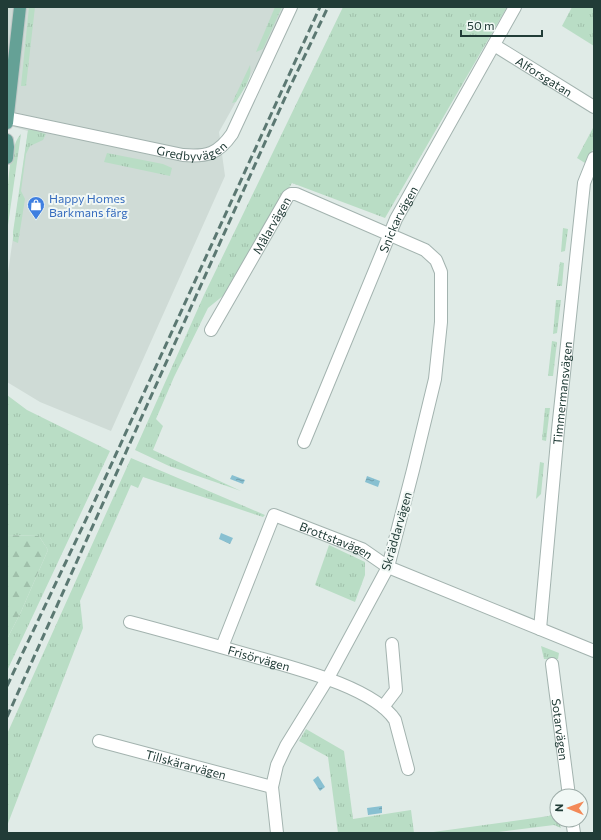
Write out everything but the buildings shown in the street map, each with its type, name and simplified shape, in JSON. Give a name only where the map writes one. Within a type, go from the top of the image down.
[{"type":"main road","points":[[7,120],[20,7]]},
{"type":"main road","points":[[7,140],[7,158]]},
{"type":"street","name":"Gredbyvägen","points":[[7,120],[183,155],[201,156],[213,152],[223,146],[232,134],[291,7]]},
{"type":"street","name":"Snickarvägen","points":[[304,442],[389,234],[515,7]]},
{"type":"street","name":"Alforsgatan","points":[[494,45],[594,107]]},
{"type":"street","name":"Timmermansvägen","points":[[540,629],[559,422],[584,183],[594,158]]},
{"type":"street","name":"Målarvägen","points":[[211,330],[288,196],[291,194],[296,194],[389,234]]},
{"type":"street","name":"Skräddarvägen","points":[[277,833],[272,787],[277,765],[286,746],[328,678],[388,567],[435,379],[439,354],[442,294],[441,272],[436,260],[425,250],[389,234]]},
{"type":"street","name":"Brottstavägen","points":[[222,647],[274,515],[362,549],[388,567],[594,651]]},
{"type":"street","name":"Frisörvägen","points":[[130,622],[328,678],[384,707],[391,713],[399,728],[408,769]]},
{"type":"street","points":[[384,707],[396,690],[392,644]]},
{"type":"street","name":"Sotarvägen","points":[[552,664],[568,788]]},
{"type":"street","name":"Tillskärarvägen","points":[[99,741],[272,787]]},
{"type":"shaded area","points":[[7,7],[284,7],[265,50],[219,132],[225,176],[111,431],[40,402],[7,382],[7,280],[28,131],[7,125]]},
{"type":"green space","points":[[29,7],[35,7],[26,86],[21,86]]},
{"type":"green space","points":[[275,7],[282,7],[263,49],[256,52]]},
{"type":"green space","points":[[343,7],[507,7],[385,218],[292,183],[224,295],[208,308],[174,377],[156,419],[163,426],[153,450],[241,491],[169,466],[135,450],[204,295]]},
{"type":"green space","points":[[572,7],[594,7],[594,46],[562,26]]},
{"type":"green space","points":[[250,65],[250,75],[246,85],[236,102],[232,103]]},
{"type":"green space","points":[[594,126],[594,148],[585,163],[577,158]]},
{"type":"green space","points":[[28,130],[34,130],[46,134],[43,140],[30,146],[26,154],[21,191],[25,199],[18,243],[13,241],[13,232]]},
{"type":"green space","points":[[21,134],[7,232],[7,195],[10,166],[12,153]]},
{"type":"green space","points":[[107,153],[163,164],[172,168],[170,176],[104,162]]},
{"type":"green space","points":[[563,228],[568,229],[565,251],[561,252]]},
{"type":"green space","points":[[560,262],[564,263],[562,286],[557,286]]},
{"type":"green space","points":[[556,300],[561,300],[557,333],[553,334]]},
{"type":"green space","points":[[552,341],[557,342],[553,376],[548,376]]},
{"type":"green space","points":[[7,395],[27,410],[110,451],[7,671],[7,639],[20,614],[48,550],[39,536],[7,535]]},
{"type":"green space","points":[[545,408],[550,408],[546,441],[542,440]]},
{"type":"green space","points":[[131,458],[265,515],[263,517],[143,477],[138,488],[131,485],[80,601],[83,628],[7,826],[7,734]]},
{"type":"green space","points":[[540,462],[544,463],[541,494],[536,499]]},
{"type":"green space","points":[[7,535],[39,536],[48,550],[20,614],[7,639]]},
{"type":"green space","points":[[329,545],[365,562],[365,575],[355,602],[315,585]]},
{"type":"green space","points":[[541,646],[559,653],[558,659],[544,659]]},
{"type":"green space","points":[[306,729],[344,751],[353,819],[411,810],[414,833],[338,833],[328,757],[299,741]]},
{"type":"green space","points":[[549,816],[549,826],[491,833],[426,833]]},
{"type":"water","points":[[232,475],[245,480],[243,484],[230,479]]},
{"type":"water","points":[[367,476],[380,481],[378,487],[365,482]]},
{"type":"water","points":[[221,533],[233,538],[230,544],[219,539]]},
{"type":"water","points":[[318,776],[325,787],[320,791],[313,780]]},
{"type":"water","points":[[382,806],[382,813],[368,815],[367,808]]},
{"type":"railway","points":[[7,686],[91,509],[320,7]]},
{"type":"railway","points":[[7,717],[289,89],[328,7]]},
{"type":"place","name":"Happy Homes Barkmans färg","points":[[36,220]]}]
